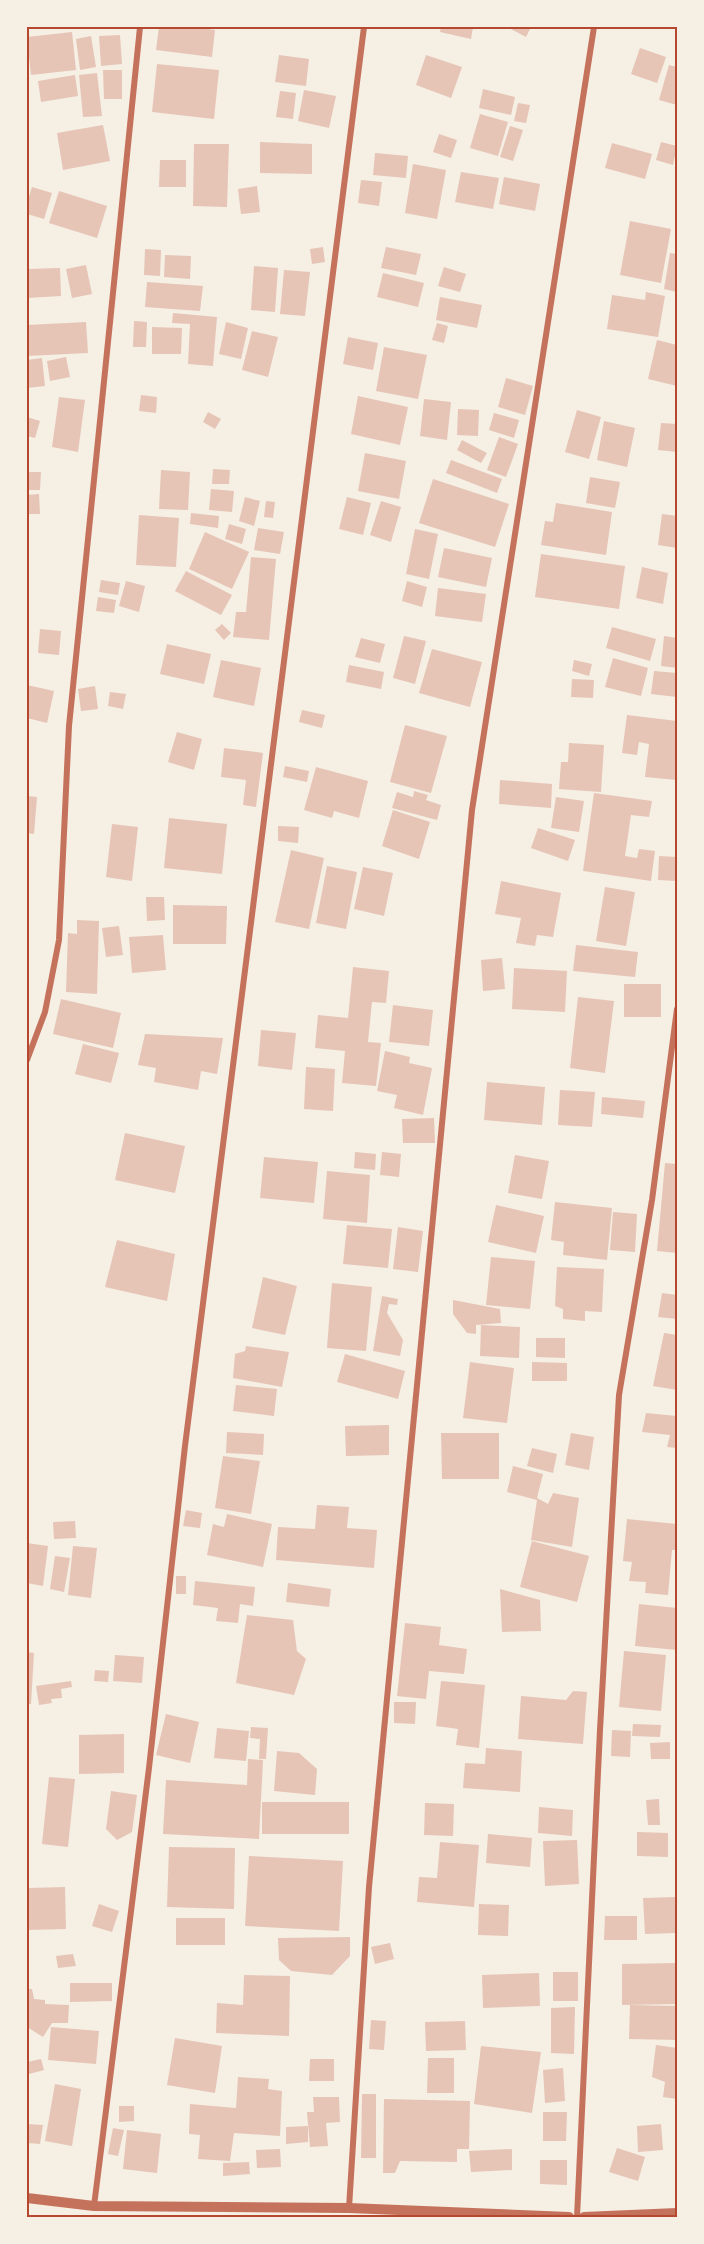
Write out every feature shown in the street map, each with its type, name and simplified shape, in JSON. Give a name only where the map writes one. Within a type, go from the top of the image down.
[{"type":"street","points":[[27,1060],[45,1012],[59,939],[69,726],[140,27]]},
{"type":"street","points":[[94,2206],[149,1768],[188,1423],[364,27]]},
{"type":"street","points":[[349,2208],[369,1887],[472,810],[594,27]]},
{"type":"street","points":[[577,2217],[600,1730],[619,1395],[652,1200],[677,1009]]},
{"type":"street","points":[[27,2198],[94,2206],[349,2208],[569,2217]]},
{"type":"street","points":[[584,2217],[677,2213]]},
{"type":"building","points":[[159,27],[194,27],[215,30],[212,57],[156,50]]},
{"type":"building","points":[[441,27],[473,27],[471,39],[440,32]]},
{"type":"building","points":[[507,27],[531,27],[526,37]]},
{"type":"building","points":[[72,32],[76,70],[31,75],[27,37]]},
{"type":"building","points":[[120,35],[122,64],[101,66],[99,36]]},
{"type":"building","points":[[91,36],[96,67],[80,70],[76,39]]},
{"type":"building","points":[[640,48],[666,57],[657,83],[631,74]]},
{"type":"building","points":[[279,55],[309,59],[306,86],[275,82]]},
{"type":"building","points":[[426,55],[462,67],[451,98],[416,85]]},
{"type":"building","points":[[157,64],[219,70],[214,119],[152,112]]},
{"type":"building","points":[[669,65],[677,67],[677,105],[659,100]]},
{"type":"building","points":[[103,70],[122,70],[122,99],[104,99]]},
{"type":"building","points":[[97,73],[102,116],[83,117],[79,75]]},
{"type":"building","points":[[75,75],[78,96],[41,102],[38,81]]},
{"type":"building","points":[[483,89],[515,97],[511,115],[479,108]]},
{"type":"building","points":[[304,90],[336,96],[329,128],[298,121]]},
{"type":"building","points":[[280,91],[296,93],[293,119],[276,117]]},
{"type":"building","points":[[518,103],[530,105],[526,123],[514,121]]},
{"type":"building","points":[[480,114],[508,122],[498,156],[470,148]]},
{"type":"building","points":[[103,125],[110,161],[63,170],[57,133]]},
{"type":"building","points":[[510,126],[523,130],[513,161],[500,157]]},
{"type":"building","points":[[439,134],[457,140],[451,158],[433,152]]},
{"type":"building","points":[[260,142],[312,144],[312,174],[260,173]]},
{"type":"building","points":[[661,142],[677,146],[673,165],[656,160]]},
{"type":"building","points":[[612,143],[652,154],[645,179],[605,168]]},
{"type":"building","points":[[194,144],[229,144],[227,207],[193,206]]},
{"type":"building","points":[[375,153],[408,156],[406,178],[373,175]]},
{"type":"building","points":[[160,160],[186,160],[186,187],[159,187]]},
{"type":"building","points":[[413,164],[446,170],[437,219],[405,213]]},
{"type":"building","points":[[461,172],[499,178],[493,209],[455,202]]},
{"type":"building","points":[[504,177],[540,184],[535,211],[499,204]]},
{"type":"building","points":[[361,180],[382,182],[379,206],[358,203]]},
{"type":"building","points":[[257,186],[260,212],[241,214],[238,189]]},
{"type":"building","points":[[32,187],[52,193],[44,219],[27,214],[27,203]]},
{"type":"building","points":[[59,191],[107,206],[97,238],[49,223]]},
{"type":"building","points":[[630,221],[671,229],[661,283],[620,275]]},
{"type":"building","points":[[323,247],[325,262],[312,264],[310,249]]},
{"type":"building","points":[[386,247],[421,254],[416,275],[381,268]]},
{"type":"building","points":[[145,249],[161,250],[160,276],[144,275]]},
{"type":"building","points":[[670,253],[677,254],[677,292],[664,289]]},
{"type":"building","points":[[165,255],[191,256],[190,279],[164,277]]},
{"type":"building","points":[[86,265],[92,294],[72,298],[66,269]]},
{"type":"building","points":[[254,266],[278,268],[275,312],[251,310]]},
{"type":"building","points":[[444,267],[466,274],[460,292],[438,286]]},
{"type":"building","points":[[60,268],[61,296],[27,298],[27,269]]},
{"type":"building","points":[[284,270],[310,272],[305,316],[280,314]]},
{"type":"building","points":[[383,273],[424,283],[418,307],[377,297]]},
{"type":"building","points":[[147,282],[203,286],[200,311],[145,307]]},
{"type":"building","points":[[646,292],[665,296],[658,337],[607,329],[612,295],[645,300]]},
{"type":"building","points":[[440,297],[482,305],[477,328],[436,320]]},
{"type":"building","points":[[173,313],[217,317],[213,366],[188,364],[190,324],[172,323]]},
{"type":"building","points":[[134,321],[147,322],[146,347],[133,347]]},
{"type":"building","points":[[86,322],[88,353],[27,356],[27,325]]},
{"type":"building","points":[[226,322],[248,328],[241,359],[219,354]]},
{"type":"building","points":[[437,323],[448,326],[444,343],[432,340]]},
{"type":"building","points":[[152,327],[182,328],[181,354],[152,354]]},
{"type":"building","points":[[252,331],[278,337],[268,377],[242,370]]},
{"type":"building","points":[[348,337],[378,343],[373,370],[343,364]]},
{"type":"building","points":[[657,340],[677,345],[677,386],[648,379]]},
{"type":"building","points":[[384,347],[427,355],[418,399],[376,391]]},
{"type":"building","points":[[66,357],[70,377],[50,381],[47,361]]},
{"type":"building","points":[[42,358],[45,386],[27,388],[27,360]]},
{"type":"building","points":[[506,378],[533,386],[525,415],[498,407]]},
{"type":"building","points":[[141,395],[157,397],[156,413],[139,411]]},
{"type":"building","points":[[358,396],[408,407],[400,445],[351,434]]},
{"type":"building","points":[[59,397],[85,400],[78,452],[52,447]]},
{"type":"building","points":[[424,399],[451,402],[447,440],[420,436]]},
{"type":"building","points":[[458,409],[479,410],[478,436],[457,435]]},
{"type":"building","points":[[577,410],[601,417],[589,459],[565,452]]},
{"type":"building","points":[[208,412],[221,419],[215,429],[203,422]]},
{"type":"building","points":[[494,413],[519,420],[514,438],[489,430]]},
{"type":"building","points":[[27,417],[40,421],[35,438],[27,436]]},
{"type":"building","points":[[604,421],[635,428],[627,467],[597,460]]},
{"type":"building","points":[[661,423],[677,424],[677,452],[658,450]]},
{"type":"building","points":[[499,437],[518,444],[506,477],[487,470]]},
{"type":"building","points":[[462,440],[487,453],[481,463],[457,450]]},
{"type":"building","points":[[365,453],[406,461],[399,499],[358,491]]},
{"type":"building","points":[[451,460],[502,479],[497,493],[446,473]]},
{"type":"building","points":[[213,469],[230,470],[229,484],[212,484]]},
{"type":"building","points":[[161,470],[190,472],[188,510],[159,509]]},
{"type":"building","points":[[27,472],[41,472],[40,490],[27,490]]},
{"type":"building","points":[[590,477],[620,482],[615,508],[586,503]]},
{"type":"building","points":[[433,479],[509,504],[495,547],[419,523]]},
{"type":"building","points":[[211,489],[234,491],[232,512],[209,510]]},
{"type":"building","points":[[39,494],[40,514],[27,514],[27,495]]},
{"type":"building","points":[[245,497],[260,501],[254,526],[239,521]]},
{"type":"building","points":[[347,497],[371,503],[363,535],[339,529]]},
{"type":"building","points":[[266,501],[275,502],[273,518],[264,517]]},
{"type":"building","points":[[381,501],[401,507],[391,542],[370,535]]},
{"type":"building","points":[[556,503],[612,512],[606,555],[541,545],[545,521],[553,522]]},
{"type":"building","points":[[191,513],[219,516],[218,528],[190,524]]},
{"type":"building","points":[[662,514],[677,516],[677,548],[658,545]]},
{"type":"building","points":[[139,515],[179,518],[176,567],[136,565]]},
{"type":"building","points":[[229,524],[246,529],[242,544],[225,539]]},
{"type":"building","points":[[258,528],[284,532],[280,554],[254,550]]},
{"type":"building","points":[[415,529],[438,534],[429,579],[406,574]]},
{"type":"building","points":[[205,532],[249,552],[232,589],[189,569]]},
{"type":"building","points":[[444,548],[492,558],[486,587],[438,577]]},
{"type":"building","points":[[541,554],[625,566],[619,609],[535,597]]},
{"type":"building","points":[[251,557],[276,559],[269,640],[233,637],[236,612],[246,612]]},
{"type":"building","points":[[642,567],[668,573],[663,604],[636,598]]},
{"type":"building","points":[[186,571],[232,595],[221,615],[175,591]]},
{"type":"building","points":[[101,580],[120,583],[118,595],[99,592]]},
{"type":"building","points":[[126,581],[145,586],[139,612],[119,606]]},
{"type":"building","points":[[407,581],[427,587],[422,607],[402,601]]},
{"type":"building","points":[[438,588],[486,594],[482,622],[435,616]]},
{"type":"building","points":[[98,597],[116,600],[114,613],[96,611]]},
{"type":"building","points":[[222,624],[231,633],[224,640],[215,630]]},
{"type":"building","points":[[612,627],[656,639],[650,661],[606,648]]},
{"type":"building","points":[[40,629],[61,631],[59,655],[38,653]]},
{"type":"building","points":[[404,636],[426,641],[415,684],[393,678]]},
{"type":"building","points":[[664,636],[677,638],[677,668],[661,666]]},
{"type":"building","points":[[361,638],[385,644],[380,663],[355,657]]},
{"type":"building","points":[[167,644],[211,654],[204,684],[160,674]]},
{"type":"building","points":[[432,649],[482,662],[470,707],[419,693]]},
{"type":"building","points":[[613,658],[648,668],[641,696],[605,687]]},
{"type":"building","points":[[221,660],[261,668],[254,706],[213,697]]},
{"type":"building","points":[[574,660],[592,664],[589,676],[572,671]]},
{"type":"building","points":[[349,665],[384,672],[381,689],[346,682]]},
{"type":"building","points":[[654,671],[677,673],[677,697],[651,694]]},
{"type":"building","points":[[572,679],[594,680],[593,698],[571,697]]},
{"type":"building","points":[[27,685],[54,691],[47,723],[27,718]]},
{"type":"building","points":[[95,686],[98,709],[81,711],[78,689]]},
{"type":"building","points":[[110,692],[126,694],[123,709],[108,706]]},
{"type":"building","points":[[302,710],[325,715],[322,728],[299,722]]},
{"type":"building","points":[[627,715],[677,721],[677,780],[645,777],[649,744],[639,742],[637,755],[622,753]]},
{"type":"building","points":[[405,725],[447,736],[431,793],[390,782]]},
{"type":"building","points":[[177,732],[202,739],[194,770],[168,762]]},
{"type":"building","points":[[569,743],[604,745],[601,792],[559,789],[561,762],[568,762]]},
{"type":"building","points":[[224,748],[263,753],[256,807],[243,805],[246,780],[221,777]]},
{"type":"building","points":[[285,766],[309,771],[307,782],[283,777]]},
{"type":"building","points":[[316,767],[368,781],[359,818],[334,811],[332,818],[304,810]]},
{"type":"building","points":[[500,780],[552,784],[551,808],[499,804]]},
{"type":"building","points":[[414,791],[428,795],[426,800],[441,805],[437,820],[392,808],[397,792],[413,797]]},
{"type":"building","points":[[594,793],[652,801],[649,817],[631,815],[625,856],[637,858],[639,849],[655,851],[651,881],[583,871]]},
{"type":"building","points":[[27,796],[37,797],[34,834],[27,833]]},
{"type":"building","points":[[556,797],[584,801],[579,832],[551,828]]},
{"type":"building","points":[[393,810],[430,822],[419,859],[382,846]]},
{"type":"building","points":[[169,818],[227,824],[222,874],[164,868]]},
{"type":"building","points":[[112,824],[138,827],[132,881],[106,877]]},
{"type":"building","points":[[278,826],[299,827],[298,843],[278,841]]},
{"type":"building","points":[[538,828],[575,840],[568,861],[531,848]]},
{"type":"building","points":[[291,850],[324,858],[309,929],[275,922]]},
{"type":"building","points":[[659,856],[677,857],[676,881],[658,880]]},
{"type":"building","points":[[327,866],[357,872],[346,929],[316,923]]},
{"type":"building","points":[[363,867],[393,873],[384,916],[354,909]]},
{"type":"building","points":[[501,881],[561,893],[553,937],[537,935],[535,946],[516,943],[521,918],[495,914]]},
{"type":"building","points":[[605,887],[635,892],[626,946],[596,941]]},
{"type":"building","points":[[146,897],[164,897],[165,920],[147,921]]},
{"type":"building","points":[[173,905],[227,906],[226,944],[173,944]]},
{"type":"building","points":[[77,920],[99,921],[97,994],[66,992],[68,933],[77,934]]},
{"type":"building","points":[[119,926],[123,955],[106,957],[102,928]]},
{"type":"building","points":[[163,935],[166,970],[132,973],[129,937]]},
{"type":"building","points":[[576,945],[638,952],[635,977],[573,971]]},
{"type":"building","points":[[502,958],[505,989],[483,991],[481,960]]},
{"type":"building","points":[[353,967],[389,971],[386,1003],[372,1002],[368,1042],[381,1043],[376,1086],[342,1083],[345,1051],[315,1048],[318,1015],[348,1018]]},
{"type":"building","points":[[514,968],[567,971],[565,1012],[512,1009]]},
{"type":"building","points":[[624,984],[661,984],[661,1017],[624,1017]]},
{"type":"building","points":[[578,997],[614,1001],[605,1073],[570,1068]]},
{"type":"building","points":[[61,999],[121,1013],[113,1048],[53,1034]]},
{"type":"building","points":[[393,1005],[433,1010],[429,1046],[389,1042]]},
{"type":"building","points":[[261,1030],[296,1033],[292,1070],[258,1066]]},
{"type":"building","points":[[145,1034],[223,1038],[217,1074],[201,1071],[198,1090],[154,1082],[156,1068],[138,1065]]},
{"type":"building","points":[[83,1044],[119,1053],[111,1083],[75,1074]]},
{"type":"building","points":[[385,1051],[410,1057],[409,1063],[432,1068],[423,1115],[394,1108],[397,1095],[377,1091]]},
{"type":"building","points":[[306,1067],[335,1069],[333,1111],[304,1109]]},
{"type":"building","points":[[487,1082],[545,1087],[542,1125],[484,1120]]},
{"type":"building","points":[[560,1090],[595,1092],[592,1127],[558,1125]]},
{"type":"building","points":[[602,1097],[645,1101],[643,1118],[601,1114]]},
{"type":"building","points":[[434,1118],[435,1143],[403,1143],[402,1119]]},
{"type":"building","points":[[125,1133],[185,1146],[175,1193],[115,1180]]},
{"type":"building","points":[[355,1152],[376,1154],[375,1170],[354,1168]]},
{"type":"building","points":[[382,1152],[401,1154],[399,1177],[380,1175]]},
{"type":"building","points":[[515,1155],[549,1161],[542,1199],[508,1193]]},
{"type":"building","points":[[264,1157],[318,1162],[314,1203],[260,1198]]},
{"type":"building","points":[[665,1163],[677,1164],[677,1253],[657,1251]]},
{"type":"building","points":[[327,1171],[370,1175],[367,1223],[323,1219]]},
{"type":"building","points":[[555,1202],[612,1208],[607,1260],[563,1255],[564,1242],[551,1240]]},
{"type":"building","points":[[496,1205],[544,1216],[536,1253],[488,1242]]},
{"type":"building","points":[[613,1212],[637,1214],[635,1252],[610,1250]]},
{"type":"building","points":[[347,1225],[392,1229],[388,1268],[343,1264]]},
{"type":"building","points":[[398,1227],[423,1231],[418,1272],[393,1269]]},
{"type":"building","points":[[117,1240],[175,1254],[167,1301],[105,1287]]},
{"type":"building","points":[[491,1257],[535,1261],[530,1309],[486,1305]]},
{"type":"building","points":[[557,1267],[604,1269],[602,1312],[585,1311],[585,1321],[563,1319],[563,1309],[555,1306]]},
{"type":"building","points":[[263,1277],[297,1286],[285,1335],[252,1328]]},
{"type":"building","points":[[332,1283],[372,1287],[366,1351],[327,1348]]},
{"type":"building","points":[[662,1293],[677,1295],[677,1319],[658,1317]]},
{"type":"building","points":[[382,1296],[398,1299],[397,1305],[389,1304],[387,1313],[403,1340],[400,1356],[373,1351]]},
{"type":"building","points":[[453,1300],[500,1309],[501,1323],[476,1325],[476,1334],[467,1333],[453,1314]]},
{"type":"building","points":[[481,1325],[520,1327],[519,1358],[480,1356]]},
{"type":"building","points":[[664,1333],[677,1335],[677,1390],[653,1386]]},
{"type":"building","points":[[536,1338],[565,1338],[565,1358],[536,1357]]},
{"type":"building","points":[[246,1346],[289,1352],[282,1387],[233,1378],[235,1354],[245,1351]]},
{"type":"building","points":[[345,1354],[405,1371],[398,1399],[337,1382]]},
{"type":"building","points":[[470,1362],[514,1368],[507,1423],[463,1418]]},
{"type":"building","points":[[532,1362],[567,1363],[567,1381],[532,1381]]},
{"type":"building","points":[[236,1385],[277,1389],[274,1416],[233,1411]]},
{"type":"building","points":[[646,1413],[677,1416],[677,1448],[667,1447],[670,1435],[642,1432]]},
{"type":"building","points":[[389,1425],[389,1455],[346,1456],[345,1426]]},
{"type":"building","points":[[227,1432],[264,1434],[263,1455],[226,1453]]},
{"type":"building","points":[[441,1433],[499,1433],[499,1479],[442,1479]]},
{"type":"building","points":[[571,1433],[594,1437],[589,1470],[565,1465]]},
{"type":"building","points":[[532,1448],[557,1454],[553,1473],[527,1466]]},
{"type":"building","points":[[223,1456],[260,1461],[251,1514],[215,1508]]},
{"type":"building","points":[[513,1466],[543,1474],[537,1498],[548,1504],[553,1493],[579,1498],[572,1547],[531,1540],[537,1500],[507,1492]]},
{"type":"building","points":[[317,1505],[349,1507],[347,1528],[377,1530],[374,1568],[276,1560],[278,1527],[315,1529]]},
{"type":"building","points":[[186,1510],[202,1513],[200,1528],[183,1526]]},
{"type":"building","points":[[227,1514],[272,1524],[263,1567],[207,1555],[213,1524],[224,1527]]},
{"type":"building","points":[[627,1519],[677,1524],[677,1550],[672,1550],[668,1595],[645,1593],[646,1582],[629,1581],[632,1562],[623,1561]]},
{"type":"building","points":[[75,1521],[76,1538],[54,1539],[53,1522]]},
{"type":"building","points":[[532,1541],[589,1556],[577,1602],[520,1587]]},
{"type":"building","points":[[27,1543],[48,1546],[43,1586],[27,1583]]},
{"type":"building","points":[[73,1546],[97,1548],[91,1598],[68,1595]]},
{"type":"building","points":[[55,1556],[70,1558],[64,1592],[50,1589]]},
{"type":"building","points":[[176,1576],[186,1576],[186,1594],[176,1594]]},
{"type":"building","points":[[195,1581],[255,1587],[253,1606],[240,1604],[238,1623],[216,1621],[218,1608],[193,1605]]},
{"type":"building","points":[[288,1583],[331,1589],[329,1607],[286,1602]]},
{"type":"building","points":[[500,1589],[540,1600],[541,1631],[502,1632]]},
{"type":"building","points":[[639,1604],[677,1608],[677,1650],[635,1646]]},
{"type":"building","points":[[247,1615],[293,1620],[297,1651],[306,1659],[294,1695],[236,1683]]},
{"type":"building","points":[[405,1623],[441,1627],[439,1645],[467,1649],[464,1674],[429,1671],[426,1699],[397,1696]]},
{"type":"building","points":[[624,1651],[666,1655],[661,1711],[619,1707]]},
{"type":"building","points":[[27,1652],[34,1653],[31,1704],[27,1704]]},
{"type":"building","points":[[115,1655],[144,1657],[142,1683],[113,1681]]},
{"type":"building","points":[[95,1670],[109,1671],[108,1682],[94,1681]]},
{"type":"building","points":[[71,1681],[72,1687],[61,1689],[62,1698],[51,1699],[52,1703],[39,1705],[36,1686]]},
{"type":"building","points":[[441,1681],[485,1685],[479,1748],[456,1745],[458,1729],[436,1726]]},
{"type":"building","points":[[573,1691],[587,1692],[583,1744],[518,1739],[521,1696],[566,1700]]},
{"type":"building","points":[[394,1702],[416,1702],[415,1724],[394,1723]]},
{"type":"building","points":[[166,1714],[199,1722],[190,1763],[156,1755]]},
{"type":"building","points":[[633,1724],[661,1725],[660,1737],[632,1736]]},
{"type":"building","points":[[251,1727],[268,1728],[266,1759],[259,1759],[260,1739],[250,1738]]},
{"type":"building","points":[[217,1728],[249,1731],[246,1761],[214,1758]]},
{"type":"building","points":[[612,1730],[631,1731],[630,1757],[611,1756]]},
{"type":"building","points":[[124,1734],[124,1773],[79,1774],[79,1735]]},
{"type":"building","points":[[670,1742],[670,1759],[651,1759],[650,1743]]},
{"type":"building","points":[[486,1748],[522,1751],[520,1792],[463,1788],[465,1763],[485,1764]]},
{"type":"building","points":[[277,1751],[299,1753],[317,1769],[315,1795],[274,1791]]},
{"type":"building","points":[[248,1759],[263,1760],[259,1839],[163,1834],[166,1780],[247,1785]]},
{"type":"building","points":[[49,1777],[75,1779],[68,1847],[42,1844]]},
{"type":"building","points":[[111,1791],[137,1795],[132,1832],[117,1840],[106,1829]]},
{"type":"building","points":[[659,1799],[660,1825],[648,1825],[646,1800]]},
{"type":"building","points":[[262,1802],[349,1802],[349,1834],[262,1834]]},
{"type":"building","points":[[425,1803],[454,1804],[453,1836],[424,1835]]},
{"type":"building","points":[[539,1807],[573,1810],[572,1836],[538,1833]]},
{"type":"building","points":[[637,1832],[668,1833],[668,1857],[637,1856]]},
{"type":"building","points":[[488,1834],[532,1838],[530,1867],[486,1863]]},
{"type":"building","points":[[577,1840],[579,1884],[545,1886],[543,1841]]},
{"type":"building","points":[[440,1842],[479,1845],[474,1907],[417,1902],[419,1877],[437,1878]]},
{"type":"building","points":[[169,1847],[235,1848],[234,1909],[167,1907]]},
{"type":"building","points":[[249,1856],[343,1861],[339,1931],[245,1926]]},
{"type":"building","points":[[65,1887],[66,1929],[27,1930],[27,1888]]},
{"type":"building","points":[[677,1897],[677,1933],[645,1934],[643,1898]]},
{"type":"building","points":[[99,1904],[119,1911],[112,1932],[92,1926]]},
{"type":"building","points":[[479,1904],[509,1905],[508,1936],[478,1935]]},
{"type":"building","points":[[605,1916],[637,1916],[637,1940],[604,1940]]},
{"type":"building","points":[[176,1918],[225,1918],[225,1945],[176,1945]]},
{"type":"building","points":[[350,1937],[350,1956],[332,1975],[291,1971],[279,1960],[278,1938]]},
{"type":"building","points":[[390,1943],[394,1959],[375,1964],[371,1947]]},
{"type":"building","points":[[73,1954],[76,1966],[58,1968],[56,1956]]},
{"type":"building","points":[[677,1963],[677,2004],[622,2005],[622,1964]]},
{"type":"building","points":[[553,1972],[578,1972],[578,2001],[553,2001]]},
{"type":"building","points":[[539,1973],[540,2006],[483,2008],[482,1975]]},
{"type":"building","points":[[244,1975],[290,1976],[289,2036],[216,2033],[217,2003],[243,2005]]},
{"type":"building","points":[[70,1983],[112,1983],[112,2001],[70,2002]]},
{"type":"building","points":[[27,1989],[32,1989],[34,1999],[45,2000],[45,2004],[69,2005],[68,2023],[52,2023],[43,2037],[27,2027]]},
{"type":"building","points":[[630,2005],[677,2006],[677,2040],[629,2039]]},
{"type":"building","points":[[575,2007],[574,2054],[551,2053],[551,2008]]},
{"type":"building","points":[[371,2020],[386,2021],[384,2050],[369,2049]]},
{"type":"building","points":[[465,2021],[466,2050],[426,2051],[425,2022]]},
{"type":"building","points":[[51,2027],[99,2031],[96,2064],[48,2060]]},
{"type":"building","points":[[175,2038],[222,2046],[215,2093],[167,2085]]},
{"type":"building","points":[[656,2045],[677,2048],[677,2099],[663,2097],[665,2082],[652,2077]]},
{"type":"building","points":[[481,2046],[541,2052],[532,2113],[474,2104]]},
{"type":"building","points":[[428,2058],[454,2058],[454,2093],[427,2093]]},
{"type":"building","points":[[41,2059],[44,2070],[29,2074],[27,2062]]},
{"type":"building","points":[[310,2059],[334,2059],[334,2081],[309,2081]]},
{"type":"building","points":[[563,2068],[565,2101],[545,2103],[543,2070]]},
{"type":"building","points":[[238,2077],[269,2079],[268,2089],[282,2091],[280,2136],[234,2133],[230,2161],[198,2159],[200,2135],[189,2134],[190,2104],[236,2108]]},
{"type":"building","points":[[55,2084],[81,2089],[72,2146],[45,2141]]},
{"type":"building","points":[[362,2094],[376,2094],[376,2158],[361,2158]]},
{"type":"building","points":[[313,2097],[339,2097],[340,2122],[326,2123],[328,2146],[310,2147],[307,2112],[314,2112]]},
{"type":"building","points":[[384,2099],[470,2101],[469,2149],[457,2149],[457,2162],[400,2161],[395,2173],[383,2173]]},
{"type":"building","points":[[119,2106],[134,2106],[134,2121],[119,2122]]},
{"type":"building","points":[[543,2112],[567,2112],[566,2141],[543,2141]]},
{"type":"building","points":[[27,2124],[43,2125],[40,2144],[27,2143]]},
{"type":"building","points":[[661,2124],[663,2150],[638,2152],[637,2126]]},
{"type":"building","points":[[308,2126],[308,2142],[286,2144],[286,2127]]},
{"type":"building","points":[[113,2128],[124,2130],[118,2156],[108,2154]]},
{"type":"building","points":[[127,2130],[161,2134],[157,2173],[123,2169]]},
{"type":"building","points":[[617,2148],[645,2157],[638,2181],[609,2172]]},
{"type":"building","points":[[280,2149],[281,2167],[257,2168],[256,2150]]},
{"type":"building","points":[[512,2149],[512,2170],[471,2172],[469,2151]]},
{"type":"building","points":[[540,2160],[567,2160],[567,2185],[540,2184]]},
{"type":"building","points":[[249,2162],[250,2174],[223,2176],[223,2163]]}]
